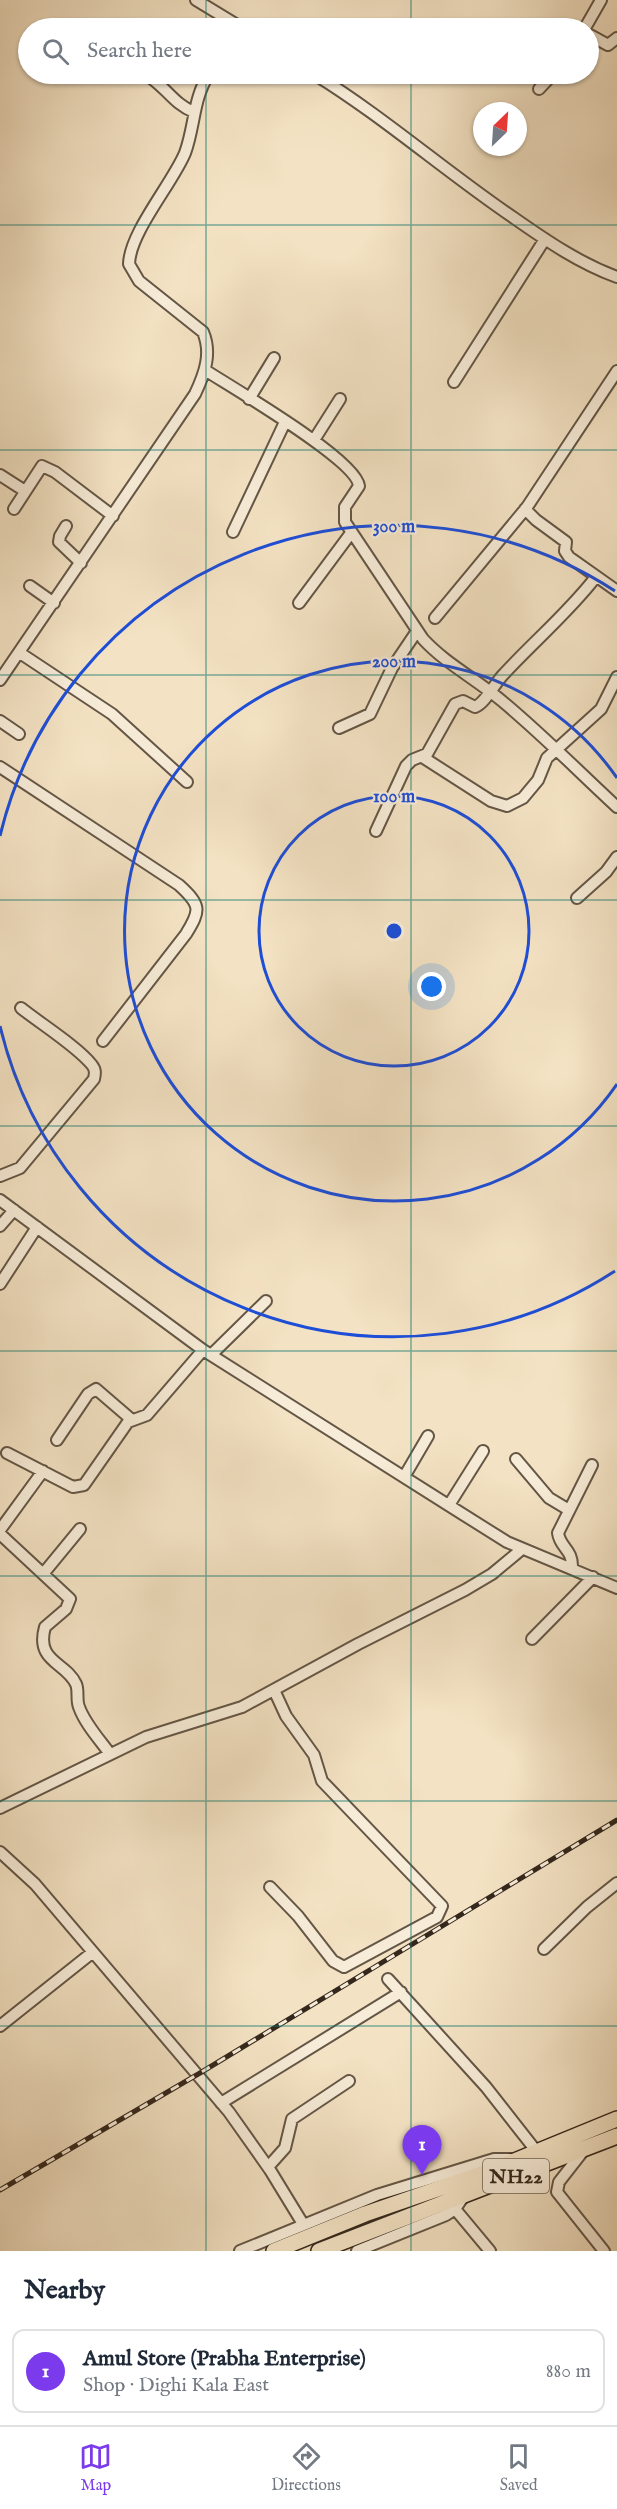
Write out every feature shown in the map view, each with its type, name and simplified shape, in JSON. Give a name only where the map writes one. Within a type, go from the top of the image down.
[{"type":"highway","name":"NH22","points":[[274,2251],[365,2214],[463,2182],[617,2119]]},
{"type":"highway","name":"NH22","points":[[319,2251],[367,2230],[459,2202],[617,2136]]},
{"type":"street","points":[[196,0],[224,18]]},
{"type":"street","points":[[591,18],[601,0]]},
{"type":"street","points":[[599,40],[608,45],[617,38]]},
{"type":"street","points":[[161,84],[175,103],[194,112]]},
{"type":"street","points":[[0,680],[195,394],[204,370],[208,344],[203,332],[139,281],[129,264],[133,246],[184,154],[191,132],[196,98],[204,84]]},
{"type":"street","points":[[330,84],[363,105],[480,195],[545,239],[586,264],[617,277]]},
{"type":"street","points":[[538,89],[543,84]]},
{"type":"street","points":[[454,382],[545,239]]},
{"type":"street","points":[[249,399],[274,358]]},
{"type":"street","points":[[204,370],[314,440],[338,458],[358,479],[359,486],[345,507],[345,522],[417,632],[439,655],[489,691],[557,748],[617,807]]},
{"type":"street","points":[[435,618],[525,509],[617,371]]},
{"type":"street","points":[[314,440],[339,399]]},
{"type":"street","points":[[233,532],[285,422]]},
{"type":"street","points":[[14,509],[42,466],[48,468],[113,516]]},
{"type":"street","points":[[0,475],[25,491]]},
{"type":"street","points":[[525,509],[566,542],[566,554],[595,578],[617,591]]},
{"type":"street","points":[[66,526],[59,542],[81,563]]},
{"type":"street","points":[[299,603],[351,533]]},
{"type":"street","points":[[424,758],[455,704],[463,701],[477,706],[595,578]]},
{"type":"street","points":[[30,586],[54,603]]},
{"type":"street","points":[[339,728],[370,714],[392,668],[417,632]]},
{"type":"street","points":[[20,653],[112,714],[187,782]]},
{"type":"street","points":[[376,831],[406,766],[412,759],[424,758],[491,801],[507,806],[523,798],[538,780],[544,761],[601,709],[617,677]]},
{"type":"street","points":[[0,721],[19,734]]},
{"type":"street","points":[[0,767],[179,885],[193,898],[198,907],[196,918],[186,934],[103,1041]]},
{"type":"street","points":[[577,898],[606,872],[617,857]]},
{"type":"street","points":[[0,1176],[20,1168],[94,1079],[96,1072],[83,1057],[21,1008]]},
{"type":"street","points":[[0,1200],[207,1353],[404,1477],[522,1549],[617,1587]]},
{"type":"street","points":[[0,1226],[14,1210]]},
{"type":"street","points":[[0,1284],[38,1227]]},
{"type":"street","points":[[7,1453],[73,1487],[84,1485],[125,1426],[132,1420],[147,1415],[207,1353],[266,1301]]},
{"type":"street","points":[[57,1440],[88,1394],[96,1389],[132,1420]]},
{"type":"street","points":[[404,1477],[428,1436]]},
{"type":"street","points":[[449,1505],[483,1451]]},
{"type":"street","points":[[516,1459],[549,1498],[569,1510]]},
{"type":"street","points":[[572,1568],[572,1556],[559,1539],[558,1533],[592,1465]]},
{"type":"street","points":[[43,1471],[0,1532],[70,1599],[66,1609],[45,1627],[45,1647],[55,1665],[67,1672],[77,1686],[79,1708],[110,1754]]},
{"type":"street","points":[[43,1574],[80,1529]]},
{"type":"street","points":[[0,1808],[146,1737],[222,1715],[274,1690],[465,1590],[492,1574],[522,1549]]},
{"type":"street","points":[[532,1640],[593,1577]]},
{"type":"street","points":[[270,1887],[298,1916],[333,1961],[344,1967],[437,1917],[442,1906],[322,1781],[314,1755],[286,1716],[274,1690]]},
{"type":"street","points":[[0,1852],[35,1884],[221,2103],[268,2167],[303,2224]]},
{"type":"street","points":[[544,1949],[587,1907],[617,1883]]},
{"type":"street","points":[[0,2026],[93,1952]]},
{"type":"street","points":[[388,1978],[486,2087],[537,2152]]},
{"type":"street","points":[[221,2103],[400,1992]]},
{"type":"street","points":[[268,2167],[285,2148],[292,2119],[349,2081]]},
{"type":"street","points":[[585,2149],[559,2182],[557,2192],[604,2251]]},
{"type":"street","points":[[240,2251],[377,2195],[494,2159],[518,2160]]},
{"type":"street","points":[[357,2251],[446,2215],[459,2202],[490,2251]]},
{"type":"railway","points":[[0,2190],[200,2073],[617,1820]]},
{"type":"place","name":"Amul Store (Prabha Enterprise)","points":[[422,2175]]}]
